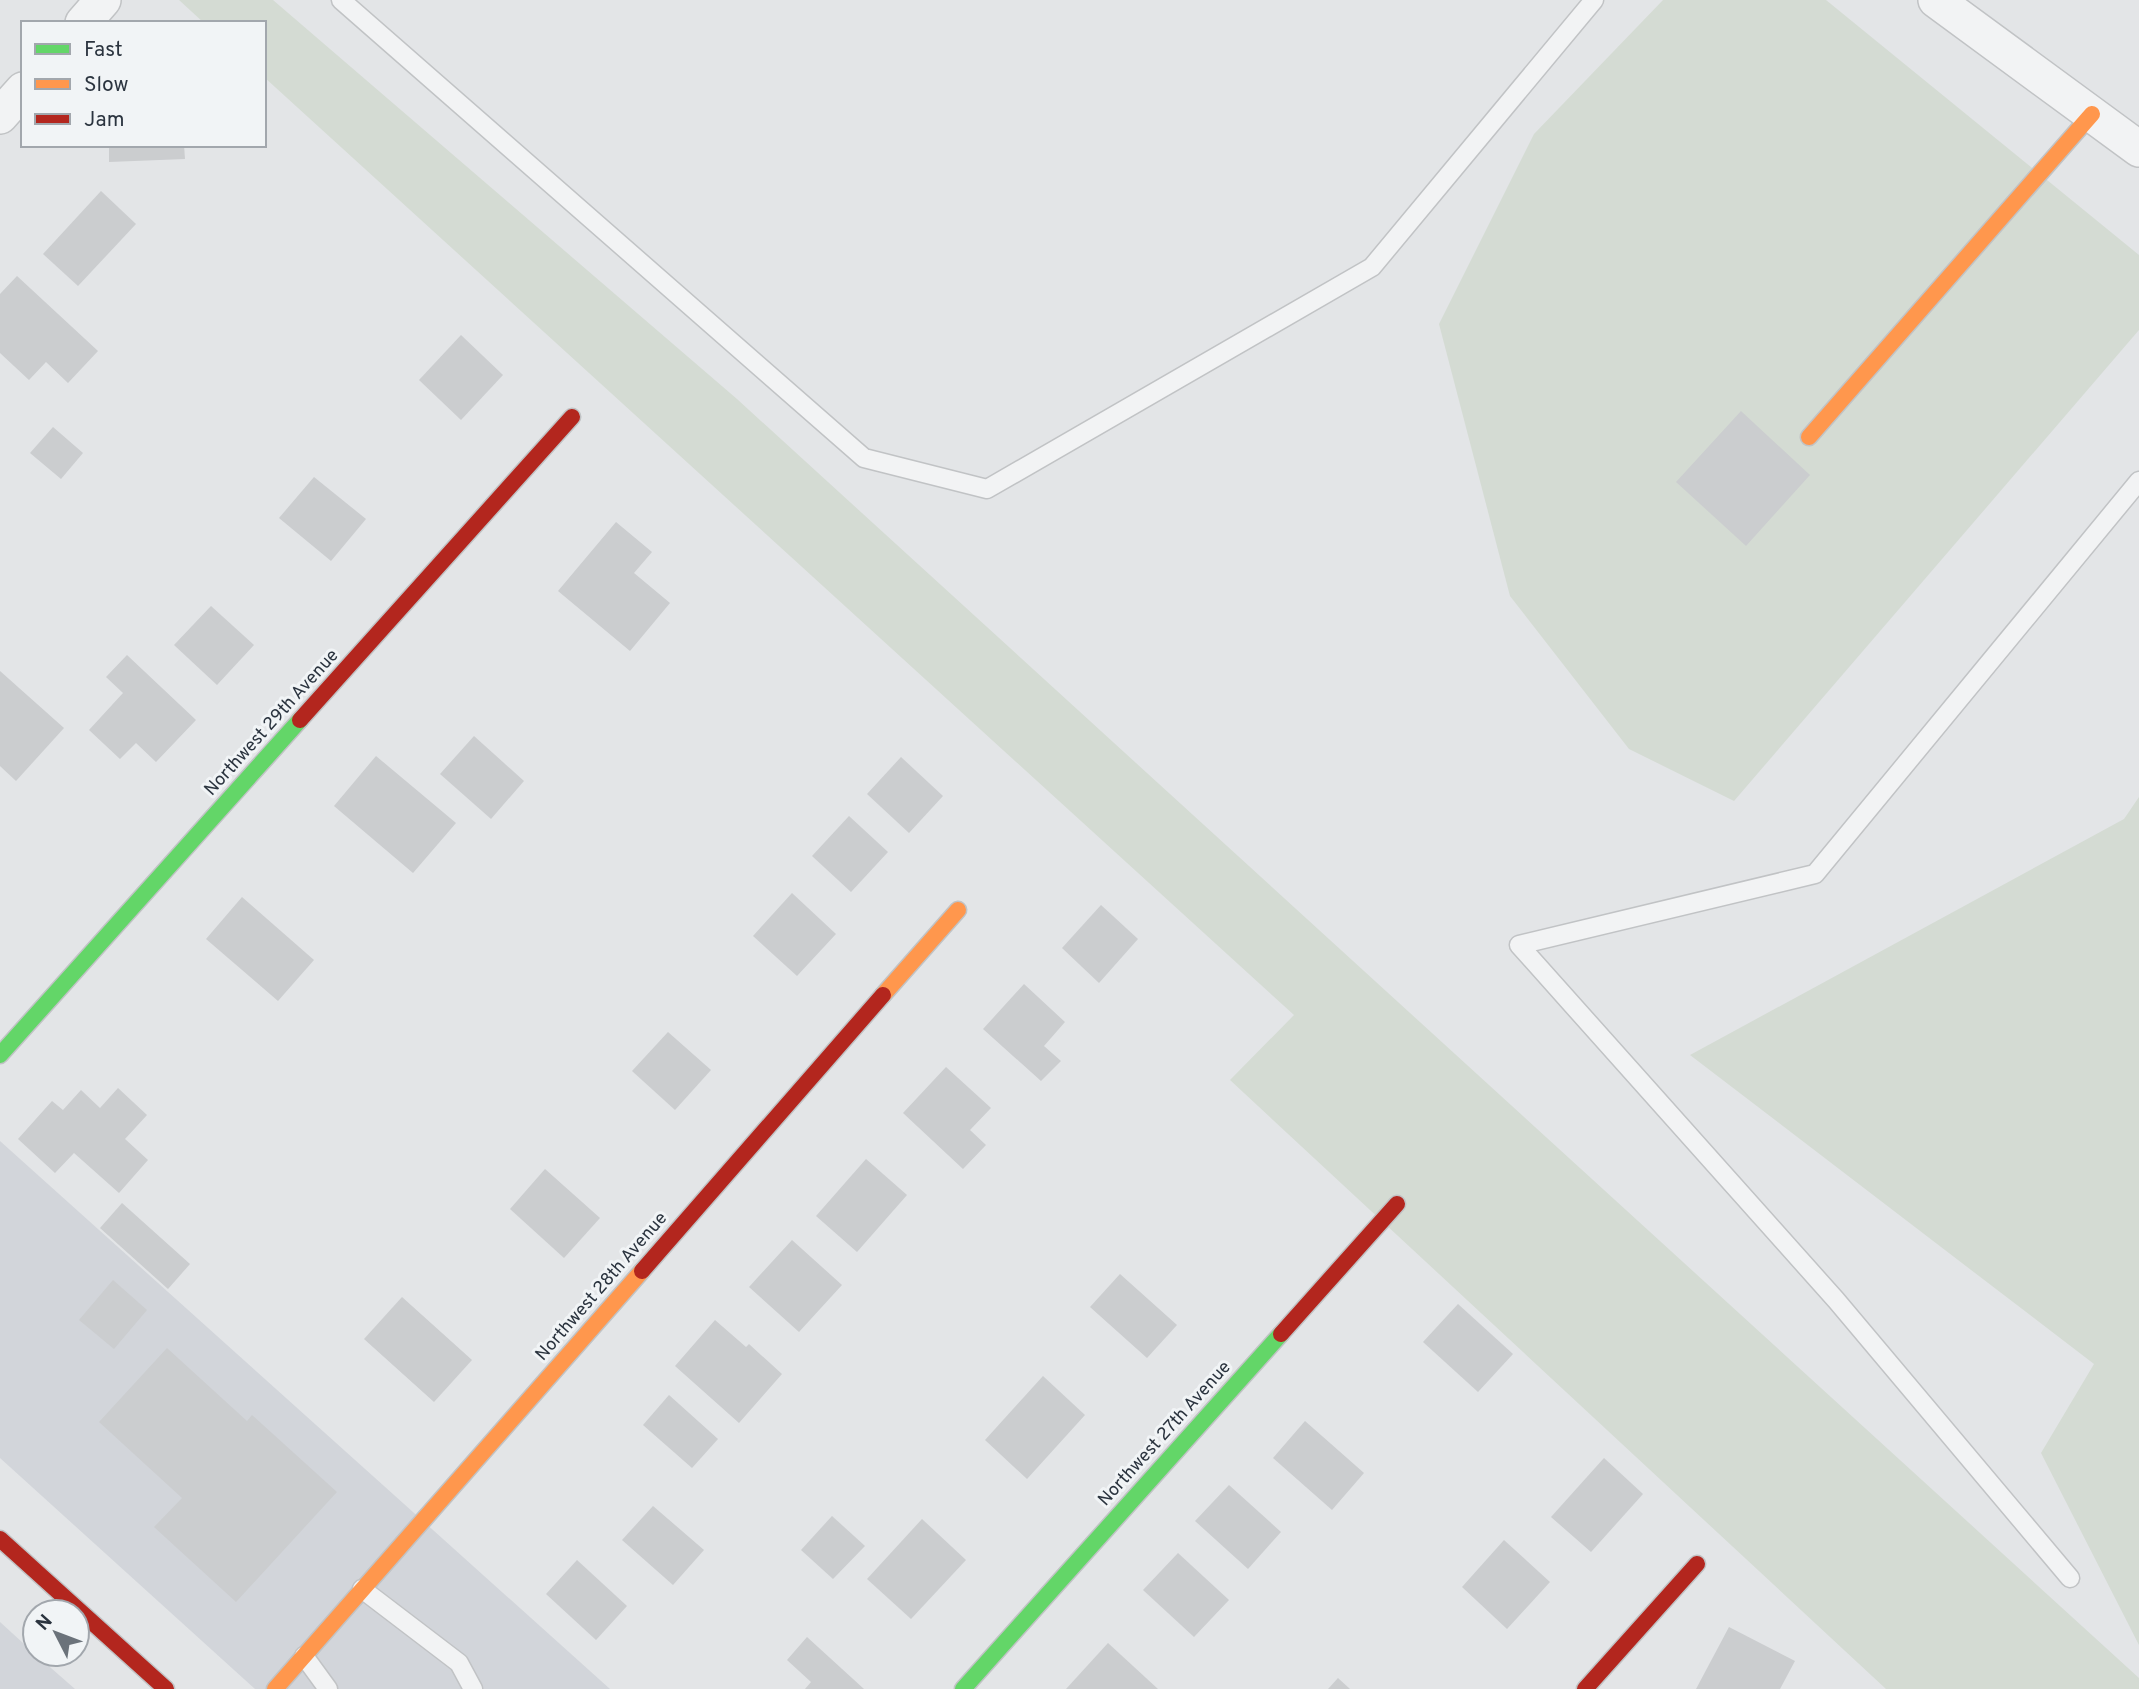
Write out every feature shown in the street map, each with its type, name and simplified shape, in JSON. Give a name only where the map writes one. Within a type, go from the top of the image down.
[{"type":"street","points":[[85,21],[103,0]]},
{"type":"street","points":[[1936,0],[2139,149]]},
{"type":"street","points":[[0,116],[21,92]]},
{"type":"street","points":[[1809,437],[2092,114]]},
{"type":"street","name":"Northwest 29th Avenue","points":[[0,1055],[572,416]]},
{"type":"street","name":"Northwest 28th Avenue","points":[[275,1689],[958,910]]},
{"type":"street","name":"Northwest 27th Avenue","points":[[963,1689],[1397,1204]]},
{"type":"street","points":[[0,1539],[166,1689]]},
{"type":"street","points":[[1585,1689],[1697,1564]]},
{"type":"lane","points":[[341,0],[864,458],[987,489],[1372,267],[1594,0]]},
{"type":"lane","points":[[2070,1578],[1836,1300],[1519,945],[1815,874],[2139,481]]},
{"type":"lane","points":[[362,1589],[459,1663],[473,1689]]},
{"type":"lane","points":[[304,1656],[328,1689]]},
{"type":"shaded area","points":[[179,0],[273,0],[737,399],[2139,1678],[2139,1689],[1886,1689],[1230,1080],[1294,1015],[266,79],[266,21],[202,21]]},
{"type":"shaded area","points":[[1663,0],[1826,0],[2139,255],[2139,330],[1734,801],[1629,749],[1510,596],[1439,324],[1534,134]]},
{"type":"shaded area","points":[[2139,797],[2139,1645],[2041,1453],[2094,1364],[1690,1055],[2124,819]]},
{"type":"shaded area","points":[[0,1141],[610,1689],[255,1689],[0,1458]]},
{"type":"shaded area","points":[[0,1622],[21,1641],[21,1668],[51,1668],[75,1689],[0,1689]]},
{"type":"building","points":[[109,147],[184,147],[185,159],[109,162]]},
{"type":"building","points":[[101,191],[136,224],[78,286],[43,254]]},
{"type":"building","points":[[17,276],[98,351],[68,383],[46,362],[29,380],[0,353],[0,294]]},
{"type":"building","points":[[461,335],[503,375],[461,420],[419,380]]},
{"type":"building","points":[[1741,411],[1810,475],[1746,546],[1676,482]]},
{"type":"building","points":[[53,427],[83,453],[61,479],[30,453]]},
{"type":"building","points":[[314,477],[366,519],[331,561],[279,518]]},
{"type":"building","points":[[616,522],[652,552],[634,573],[670,603],[630,651],[558,591]]},
{"type":"building","points":[[211,606],[254,645],[217,685],[174,645]]},
{"type":"building","points":[[127,655],[196,720],[156,762],[136,743],[120,759],[89,730],[123,693],[106,677]]},
{"type":"building","points":[[0,671],[64,728],[16,781],[0,766]]},
{"type":"building","points":[[474,736],[524,781],[491,819],[440,774]]},
{"type":"building","points":[[376,756],[456,823],[413,873],[334,806]]},
{"type":"building","points":[[901,757],[943,796],[909,833],[867,794]]},
{"type":"building","points":[[849,816],[888,852],[851,892],[812,856]]},
{"type":"building","points":[[792,893],[836,934],[797,976],[753,936]]},
{"type":"building","points":[[242,897],[314,960],[278,1001],[206,939]]},
{"type":"building","points":[[1101,905],[1138,939],[1099,983],[1062,948]]},
{"type":"building","points":[[1024,984],[1065,1022],[1044,1046],[1061,1061],[1041,1081],[983,1029]]},
{"type":"building","points":[[668,1032],[711,1070],[675,1110],[632,1071]]},
{"type":"building","points":[[946,1067],[991,1108],[970,1130],[986,1145],[963,1169],[903,1113]]},
{"type":"building","points":[[118,1088],[147,1115],[125,1139],[148,1160],[119,1193],[74,1153],[55,1173],[18,1139],[52,1101],[63,1110],[81,1090],[100,1108]]},
{"type":"building","points":[[866,1159],[907,1195],[857,1252],[816,1216]]},
{"type":"building","points":[[545,1169],[600,1218],[564,1258],[510,1209]]},
{"type":"building","points":[[122,1203],[190,1264],[168,1289],[100,1228]]},
{"type":"building","points":[[792,1240],[842,1285],[799,1332],[749,1287]]},
{"type":"building","points":[[1120,1274],[1177,1325],[1147,1358],[1090,1307]]},
{"type":"building","points":[[113,1280],[147,1310],[114,1349],[79,1320]]},
{"type":"building","points":[[402,1297],[472,1360],[434,1402],[364,1339]]},
{"type":"building","points":[[1458,1304],[1513,1354],[1478,1392],[1423,1342]]},
{"type":"building","points":[[715,1320],[746,1347],[749,1344],[782,1374],[739,1423],[675,1366]]},
{"type":"building","points":[[167,1348],[247,1421],[252,1415],[337,1492],[236,1602],[154,1527],[182,1498],[99,1422]]},
{"type":"building","points":[[1043,1376],[1085,1415],[1027,1479],[985,1440]]},
{"type":"building","points":[[669,1395],[718,1439],[692,1468],[643,1425]]},
{"type":"building","points":[[1305,1421],[1364,1473],[1332,1510],[1273,1458]]},
{"type":"building","points":[[1604,1458],[1643,1494],[1591,1552],[1551,1517]]},
{"type":"building","points":[[1229,1485],[1281,1532],[1248,1569],[1195,1521]]},
{"type":"building","points":[[653,1506],[704,1550],[673,1585],[622,1540]]},
{"type":"building","points":[[832,1516],[865,1546],[833,1579],[801,1550]]},
{"type":"building","points":[[922,1519],[966,1560],[911,1619],[867,1579]]},
{"type":"building","points":[[1504,1540],[1550,1582],[1507,1629],[1462,1587]]},
{"type":"building","points":[[1178,1553],[1229,1600],[1194,1637],[1143,1590]]},
{"type":"building","points":[[577,1560],[627,1606],[596,1640],[546,1594]]},
{"type":"building","points":[[1729,1627],[1795,1661],[1780,1689],[1696,1689]]},
{"type":"building","points":[[807,1637],[864,1689],[805,1689],[811,1682],[787,1660]]},
{"type":"building","points":[[1108,1643],[1158,1689],[1066,1689]]},
{"type":"building","points":[[1338,1678],[1350,1689],[1328,1689]]},
{"type":"traffic: fast","points":[[0,1055],[300,720]]},
{"type":"traffic: fast","points":[[963,1689],[1281,1334]]},
{"type":"traffic: slow","points":[[1809,437],[2092,114]]},
{"type":"traffic: slow","points":[[883,995],[958,910]]},
{"type":"traffic: slow","points":[[275,1689],[642,1271]]},
{"type":"traffic: jam","points":[[300,720],[572,417]]},
{"type":"traffic: jam","points":[[642,1271],[883,995]]},
{"type":"traffic: jam","points":[[1281,1334],[1397,1204]]},
{"type":"traffic: jam","points":[[0,1539],[166,1689]]},
{"type":"traffic: jam","points":[[1585,1689],[1697,1564]]}]
